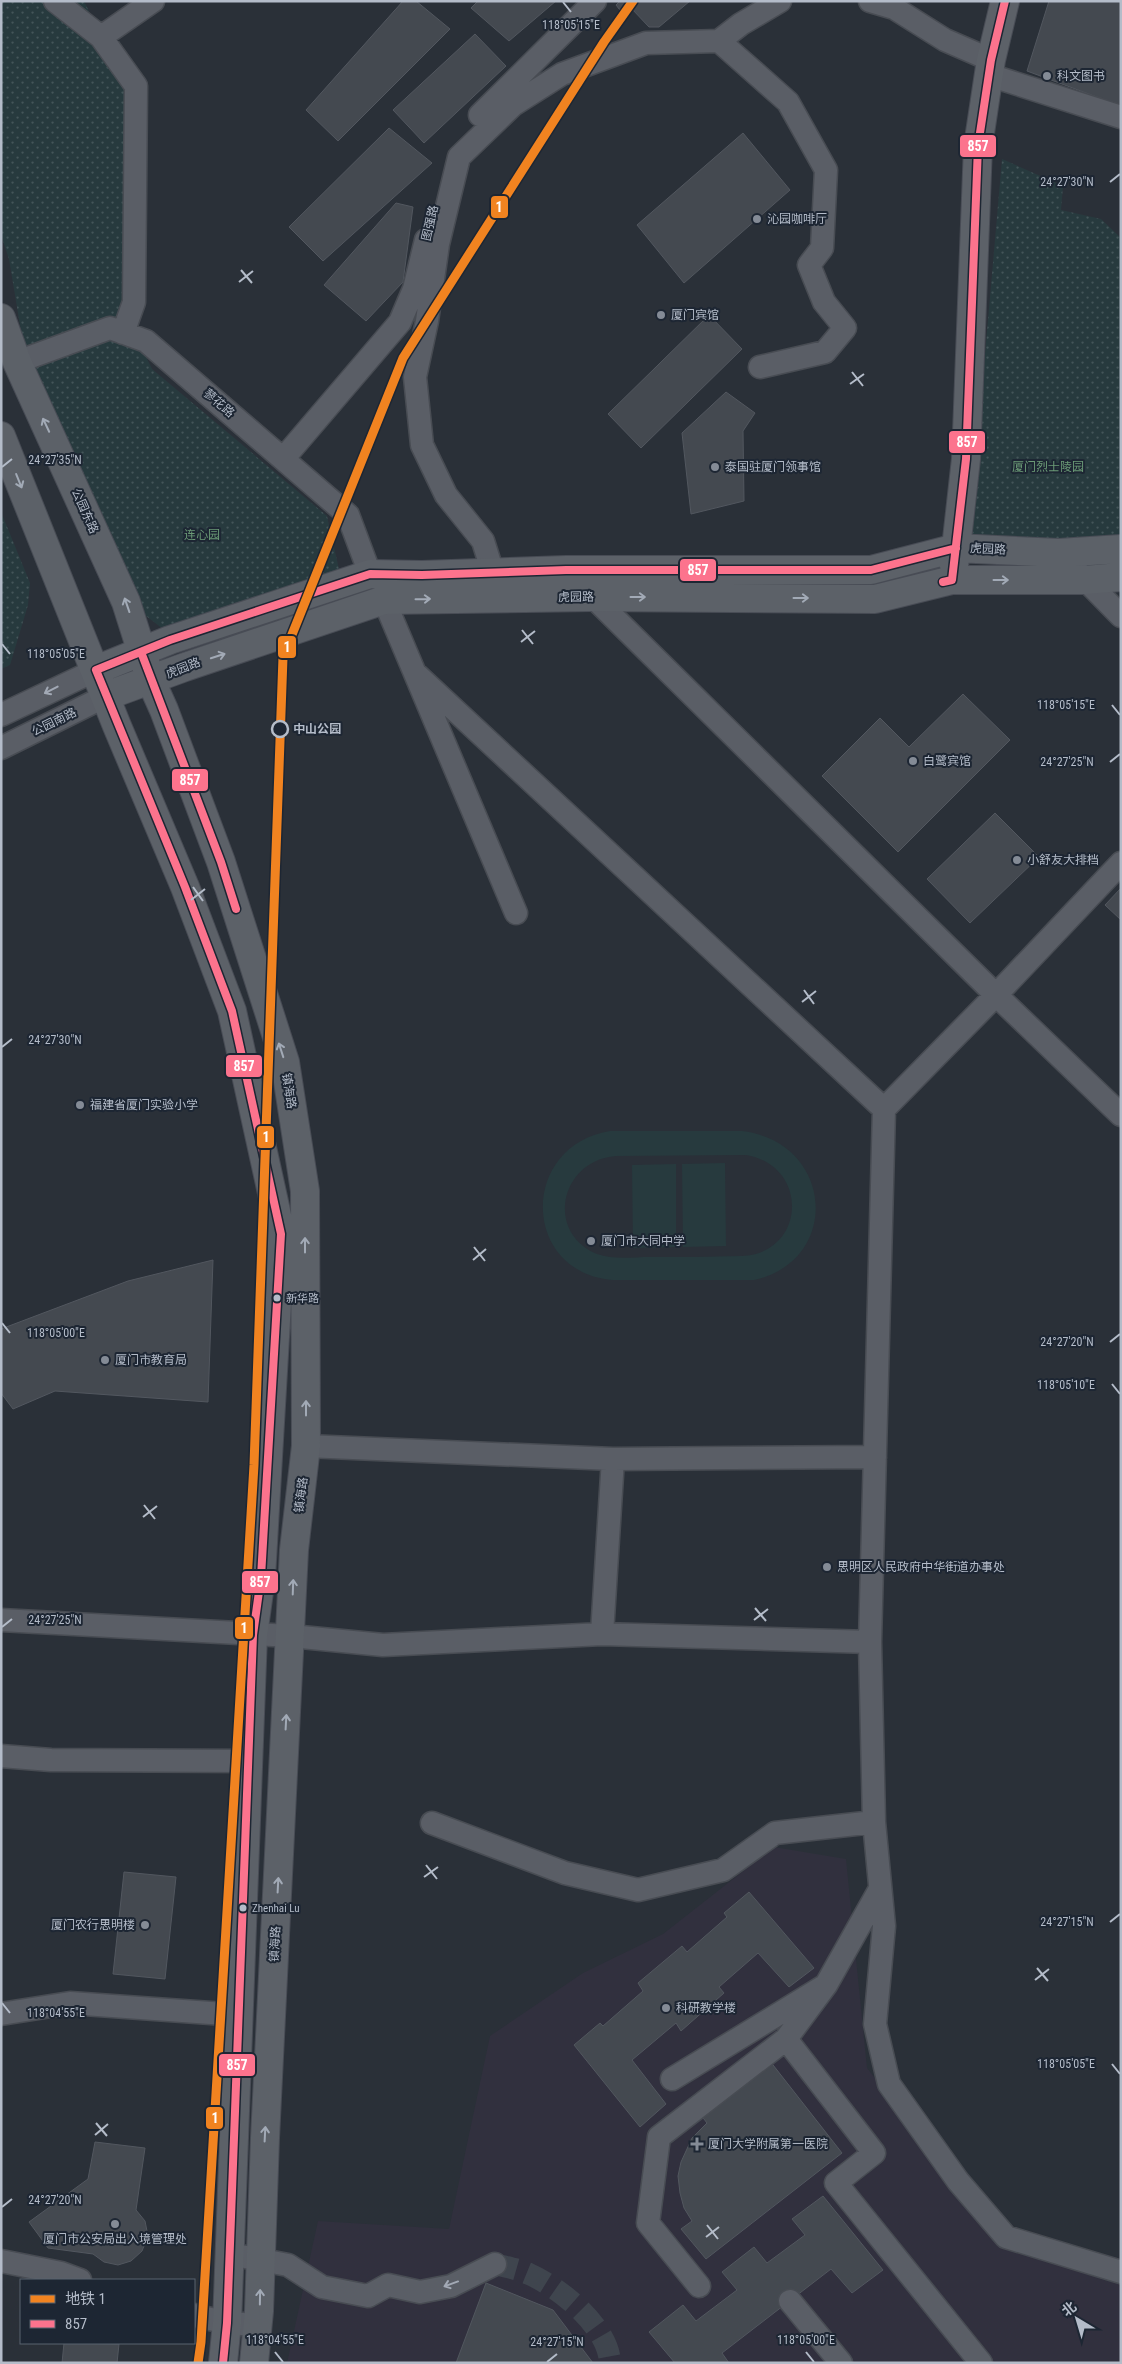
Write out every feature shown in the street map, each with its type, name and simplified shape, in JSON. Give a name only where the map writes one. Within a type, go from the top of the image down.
[{"type":"main road","points":[[952,580],[966,459],[978,146],[990,67],[1005,1]]},
{"type":"main road","name":"公园东路","points":[[1,318],[17,362],[126,602],[141,652]]},
{"type":"main road","points":[[1,436],[185,887],[232,1011],[281,1234],[261,1577],[253,1635],[225,2345]]},
{"type":"main road","name":"虎园路","points":[[96,670],[170,640],[370,574],[422,575],[566,570],[871,570],[956,548],[1059,553],[1121,549]]},
{"type":"main road","name":"虎园路","points":[[106,696],[185,667],[384,600],[592,597],[875,599],[952,580],[1085,580],[1121,577]]},
{"type":"main road","name":"镇海路","points":[[141,652],[221,862],[285,1062],[305,1191],[306,1446],[294,1550],[258,2325],[260,2362]]},
{"type":"street","points":[[55,1],[101,37],[136,86],[134,302],[124,333]]},
{"type":"street","points":[[101,37],[153,1]]},
{"type":"street","name":"图强路","points":[[283,459],[400,322],[414,289],[443,166],[460,134],[595,1]]},
{"type":"street","points":[[493,573],[483,541],[446,495],[422,445],[415,377],[427,321],[438,244],[459,157],[512,105],[562,74],[646,43],[719,42],[742,24],[780,1]]},
{"type":"street","points":[[870,1],[894,8],[990,67],[1121,117]]},
{"type":"street","points":[[719,42],[788,102],[826,170],[822,248],[809,265],[824,302],[845,328],[825,352],[760,367]]},
{"type":"street","name":"蓼花路","points":[[17,362],[110,328],[146,341],[348,515],[370,574]]},
{"type":"street","points":[[1059,553],[1121,616]]},
{"type":"street","points":[[566,570],[996,996],[1121,1115]]},
{"type":"street","points":[[384,600],[516,913]]},
{"type":"street","points":[[1,716],[96,670]]},
{"type":"street","points":[[415,673],[884,1109]]},
{"type":"street","name":"公园南路","points":[[1,748],[106,696]]},
{"type":"street","points":[[1121,863],[996,996],[884,1109],[870,1642],[874,1822],[884,1926],[875,2024],[889,2084],[958,2181],[1006,2237],[1121,2272]]},
{"type":"street","points":[[306,1446],[614,1459],[875,1457]]},
{"type":"street","points":[[602,1634],[614,1459]]},
{"type":"street","points":[[1,1620],[291,1636],[383,1645],[602,1634],[870,1642]]},
{"type":"street","points":[[1,1756],[51,1760],[249,1761]]},
{"type":"street","points":[[432,1823],[565,1873],[638,1890],[723,1870],[775,1833],[874,1822]]},
{"type":"street","points":[[700,2286],[648,2223],[659,2137],[786,2039],[826,1985],[880,1889]]},
{"type":"street","points":[[672,2079],[826,1985]]},
{"type":"street","points":[[1,2014],[70,2003],[239,2015]]},
{"type":"street","points":[[786,2039],[874,2153],[836,2183],[980,2363]]},
{"type":"street","points":[[230,2254],[288,2265],[322,2287],[368,2296],[388,2285],[420,2292],[451,2286],[495,2264]]},
{"type":"street","points":[[1,2261],[61,2273],[77,2279]]},
{"type":"street","points":[[790,2301],[841,2363]]},
{"type":"street","points":[[195,2316],[225,2345],[260,2362]]},
{"type":"street","points":[[225,2345],[258,2325]]},
{"type":"shaded area","name":"厦门大学附属第一医院","points":[[774,1847],[846,1859],[867,2068],[998,2237],[1104,2280],[1121,2284],[1121,2363],[287,2363],[318,2221],[449,2229],[490,2036],[583,1973],[663,1934]]},
{"type":"green space","name":"连心园","points":[[1,1],[84,1],[129,94],[124,313],[152,369],[327,516],[343,587],[180,642],[120,596],[25,355],[9,259],[1,235]]},
{"type":"green space","name":"厦门烈士陵园","points":[[1002,159],[1063,186],[1061,210],[1101,219],[1121,238],[1121,535],[968,550]]},
{"type":"green space","points":[[1,512],[30,583],[28,605],[10,665],[1,669]]},
{"type":"green space","points":[[610,1131],[742,1131],[773,1140],[795,1156],[809,1178],[816,1202],[813,1227],[802,1250],[783,1269],[754,1280],[613,1280],[583,1272],[561,1256],[548,1234],[543,1208],[547,1183],[559,1160],[580,1141]],"holes":[[[746,1155],[767,1162],[781,1175],[790,1191],[792,1208],[788,1226],[779,1240],[763,1251],[742,1256],[623,1258],[603,1256],[580,1244],[570,1230],[565,1214],[566,1198],[572,1183],[582,1170],[597,1160],[616,1156]]]},
{"type":"green space","points":[[725,1163],[726,1246],[683,1247],[682,1164]]},
{"type":"green space","points":[[676,1164],[676,1247],[633,1248],[632,1165]]},
{"type":"building","points":[[403,1],[416,1],[450,29],[338,141],[306,110]]},
{"type":"building","points":[[478,1],[556,1],[509,41],[471,8]]},
{"type":"building","points":[[620,1],[690,1],[659,27],[649,27],[631,8],[623,14],[616,5]]},
{"type":"building","points":[[1049,1],[1121,1],[1121,106],[1027,71]]},
{"type":"building","points":[[475,34],[506,66],[424,143],[393,110]]},
{"type":"building","points":[[389,128],[432,163],[323,261],[289,227]]},
{"type":"building","points":[[743,133],[790,190],[684,283],[637,225]]},
{"type":"building","points":[[396,203],[413,207],[403,282],[366,321],[324,285]]},
{"type":"building","points":[[709,315],[742,349],[641,448],[608,414]]},
{"type":"building","name":"泰国驻厦门领事馆","points":[[726,392],[755,413],[743,431],[744,501],[691,514],[682,433]]},
{"type":"building","name":"白鹭宾馆","points":[[963,694],[1010,740],[898,852],[822,776],[880,718],[909,747]]},
{"type":"building","points":[[995,813],[1039,857],[970,923],[927,879]]},
{"type":"building","points":[[1121,888],[1121,920],[1105,905]]},
{"type":"building","name":"厦门市教育局","points":[[213,1260],[208,1402],[55,1391],[13,1409],[1,1393],[1,1329],[128,1281]]},
{"type":"building","name":"厦门农行思明楼","points":[[124,1872],[176,1877],[165,1979],[113,1974]]},
{"type":"building","name":"科研教学楼","points":[[749,1892],[814,1968],[789,1987],[758,1953],[719,1987],[724,1993],[681,2031],[676,2023],[632,2060],[666,2104],[640,2127],[574,2045],[600,2023],[603,2026],[643,1991],[638,1983],[682,1946],[687,1952],[727,1917],[724,1913]]},
{"type":"building","points":[[766,2056],[842,2153],[706,2259],[681,2229],[692,2221],[684,2208],[680,2193],[678,2176],[681,2162],[692,2138],[707,2123],[697,2110]]},
{"type":"building","points":[[95,2142],[145,2148],[136,2210],[145,2221],[148,2236],[142,2251],[131,2261],[118,2265],[104,2262],[93,2254],[48,2248],[29,2222],[88,2179]]},
{"type":"building","points":[[823,2196],[883,2270],[852,2293],[831,2269],[722,2353],[729,2363],[675,2363],[649,2332],[683,2305],[696,2321],[737,2290],[722,2272],[754,2247],[767,2263],[805,2235],[792,2219]]},
{"type":"building","points":[[486,2283],[553,2310],[593,2363],[456,2363]]},
{"type":"building","points":[[64,2344],[119,2344],[117,2363],[62,2363]]},
{"type":"tunnel","points":[[495,2264],[529,2274],[568,2298],[592,2322],[607,2349],[610,2363]]},
{"type":"metro line","name":"1","points":[[198,2363],[201,2342],[254,1465],[283,657],[403,358],[604,42],[633,1]]},
{"type":"transit line","name":"857","points":[[943,582],[952,580],[966,459],[978,146],[991,60],[1005,1]]},
{"type":"transit line","name":"857","points":[[223,2363],[227,2323],[253,1635],[261,1577],[281,1234],[232,1011],[185,887],[96,670],[170,640],[370,574],[422,575],[566,570],[871,570],[956,548]]},
{"type":"transit line","name":"857","points":[[141,652],[221,862],[236,909]]},
{"type":"place","name":"科文图书","points":[[1047,76]]},
{"type":"place","name":"沁园咖啡厅","points":[[757,219]]},
{"type":"place","name":"厦门宾馆","points":[[661,315]]},
{"type":"place","name":"泰国驻厦门领事馆","points":[[715,467]]},
{"type":"place","name":"中山公园","points":[[280,729]]},
{"type":"place","name":"白鹭宾馆","points":[[913,761]]},
{"type":"place","name":"小舒友大排档","points":[[1017,860]]},
{"type":"place","name":"福建省厦门实验小学","points":[[80,1105]]},
{"type":"place","name":"厦门市大同中学","points":[[591,1241]]},
{"type":"place","name":"新华路","points":[[277,1298]]},
{"type":"place","name":"厦门市教育局","points":[[105,1360]]},
{"type":"place","name":"思明区人民政府中华街道办事处","points":[[827,1567]]},
{"type":"place","name":"Zhenhai Lu","points":[[243,1908]]},
{"type":"place","name":"厦门农行思明楼","points":[[145,1925]]},
{"type":"place","name":"科研教学楼","points":[[666,2008]]},
{"type":"place","name":"厦门大学附属第一医院","points":[[697,2144]]},
{"type":"place","name":"厦门市公安局出入境管理处","points":[[115,2224]]}]
